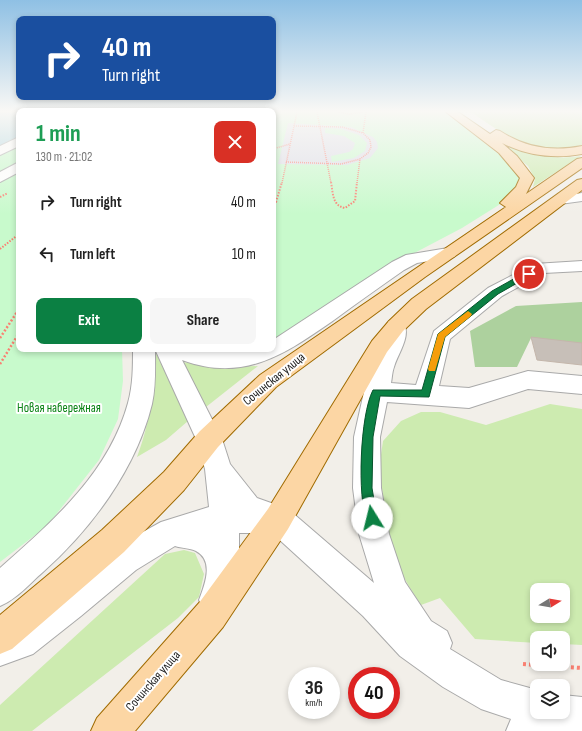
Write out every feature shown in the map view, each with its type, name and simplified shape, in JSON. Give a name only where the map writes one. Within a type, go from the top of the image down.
[{"type":"main road","points":[[479,231],[487,217],[518,195],[525,185],[527,178],[520,167],[495,146]]},
{"type":"main road","points":[[519,146],[557,154],[582,150]]},
{"type":"main road","name":"Сочинская улица","points":[[0,637],[113,541],[174,481],[209,439],[246,400],[268,382],[479,231],[582,162]]},
{"type":"main road","name":"Сочинская улица","points":[[110,731],[211,614],[278,519],[379,347],[396,326],[419,304],[582,183]]},
{"type":"street","points":[[0,151],[9,146]]},
{"type":"street","points":[[0,178],[16,168]]},
{"type":"street","points":[[0,189],[16,181]]},
{"type":"street","points":[[560,200],[582,197]]},
{"type":"street","points":[[276,348],[289,341],[398,266],[412,259],[448,253]]},
{"type":"street","points":[[426,394],[441,336],[495,292],[540,268],[582,266]]},
{"type":"street","points":[[396,326],[394,343],[383,367],[376,392],[367,437],[367,488],[374,534],[392,591],[420,633],[472,669],[530,703]]},
{"type":"street","points":[[0,590],[56,540],[96,494],[127,439],[139,410],[144,384],[144,352]]},
{"type":"street","points":[[167,352],[209,439],[218,470],[224,518],[225,548],[222,574],[211,614]]},
{"type":"street","points":[[182,352],[206,359],[233,360],[254,358],[267,352]]},
{"type":"street","points":[[376,392],[426,394],[469,398],[528,380],[582,385]]},
{"type":"street","points":[[218,470],[248,510],[278,519],[374,605],[412,644],[456,674],[494,696],[530,708]]},
{"type":"street","points":[[0,649],[21,642],[70,605],[125,560],[171,532],[199,523],[224,518],[278,519]]},
{"type":"street","points":[[171,532],[203,537],[217,552],[222,574]]},
{"type":"path","points":[[276,202],[279,195],[290,146]]},
{"type":"path","points":[[324,146],[335,202],[338,206],[344,208],[351,206],[355,201],[360,159]]},
{"type":"path","points":[[286,162],[341,164],[360,159],[370,153],[373,146]]},
{"type":"path","points":[[0,249],[16,236]]},
{"type":"path","points":[[0,338],[16,314]]},
{"type":"path","points":[[0,364],[16,338]]},
{"type":"path","points":[[523,664],[582,668]]},
{"type":"green space","name":"Новая набережная","points":[[16,146],[16,352],[122,352],[123,381],[118,419],[99,460],[47,526],[0,562],[0,147]]},
{"type":"green space","points":[[276,146],[488,146],[501,156],[520,177],[520,184],[502,203],[462,228],[405,258],[276,341]]},
{"type":"green space","points":[[504,146],[512,146],[548,156],[581,156],[533,187],[535,179],[528,166]]},
{"type":"green space","points":[[531,146],[579,146],[567,150],[553,151]]},
{"type":"green space","points":[[582,302],[582,344],[531,338],[517,367],[475,367],[470,331],[516,306]]},
{"type":"green space","points":[[154,352],[155,352],[188,421],[166,440],[137,457],[146,429],[152,391]]},
{"type":"green space","points":[[182,362],[228,367],[258,366],[206,407]]},
{"type":"green space","points":[[550,404],[582,409],[582,645],[570,644],[570,631],[530,631],[530,643],[475,639],[440,598],[421,605],[410,588],[392,557],[379,468],[383,441],[401,421],[421,412],[440,412],[486,425]]},
{"type":"green space","points":[[184,550],[195,553],[204,574],[199,597],[178,618],[32,731],[0,731],[0,705],[165,554]]},
{"type":"shaded area","points":[[282,146],[354,146],[349,152],[331,156],[332,162],[354,158],[365,151],[366,146],[378,146],[378,148],[370,158],[347,165],[278,164]]},
{"type":"building","points":[[531,337],[582,343],[582,365],[537,360]]},
{"type":"slow traffic","points":[[432,369],[441,336],[468,314]]},
{"type":"route","points":[[372,518],[367,488],[367,437],[376,392],[426,394],[441,336],[495,292],[529,274]]}]
